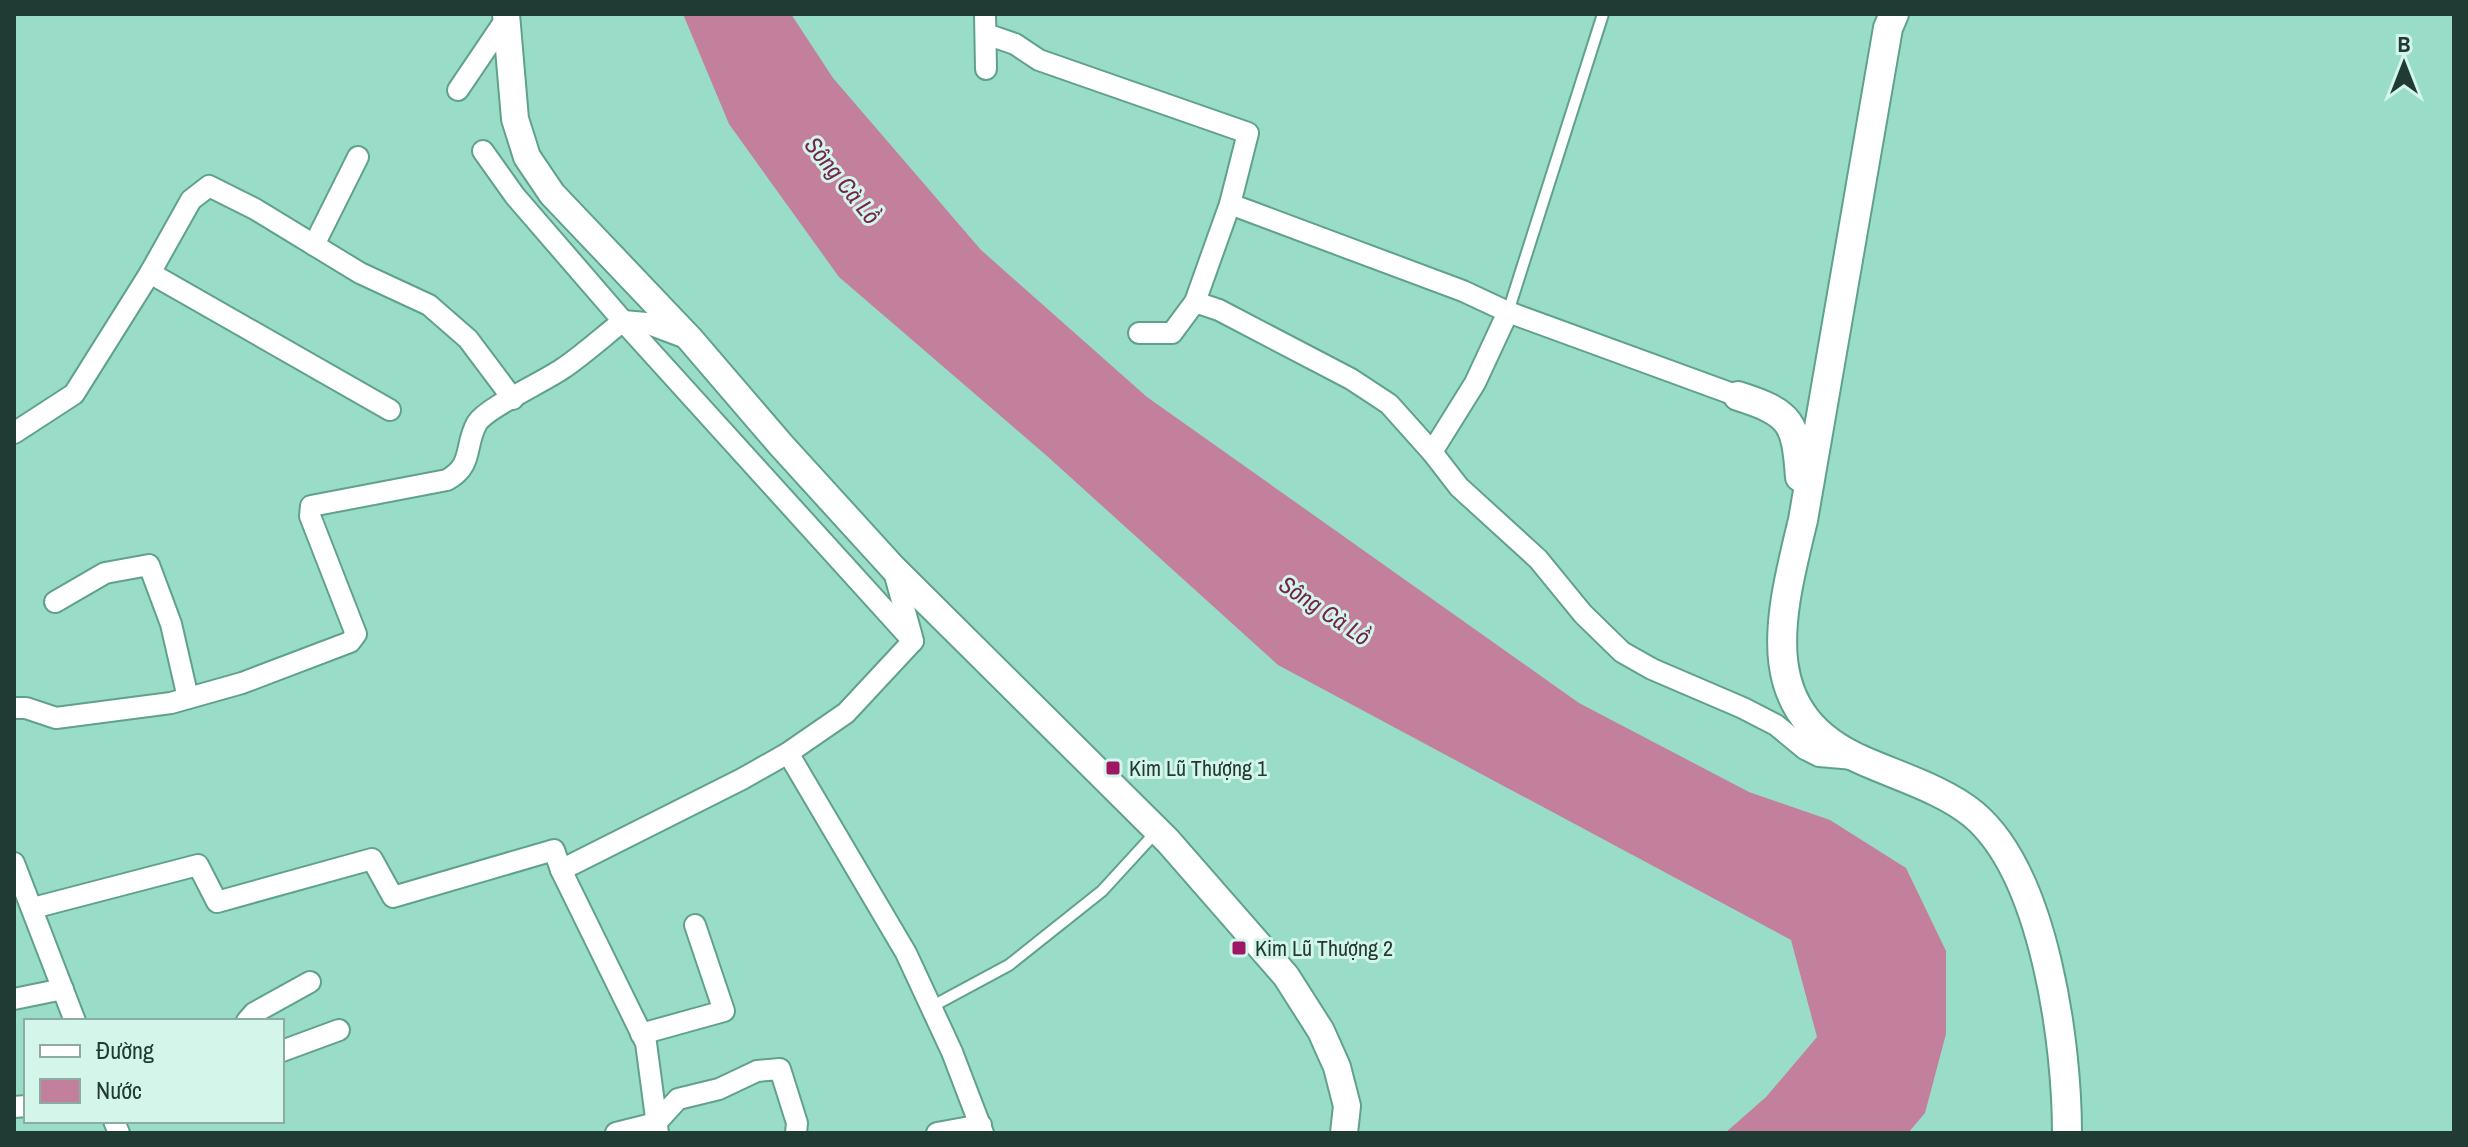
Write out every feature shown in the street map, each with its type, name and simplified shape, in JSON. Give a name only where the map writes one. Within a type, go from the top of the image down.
[{"type":"main road","points":[[1891,19],[1803,520],[1790,573],[1781,644],[1786,685],[1799,712],[1814,731],[1861,760],[1927,787],[1972,813],[1998,840],[2026,897],[2058,1011],[2067,1090],[2067,1133]]},
{"type":"main road","points":[[1738,396],[1764,404],[1782,415],[1794,428],[1803,520]]},
{"type":"street","points":[[458,90],[506,16]]},
{"type":"street","points":[[506,16],[515,119],[527,157],[552,194],[690,339],[893,568],[1157,831],[1286,976],[1321,1031],[1337,1067],[1347,1106],[1344,1133]]},
{"type":"street","points":[[986,24],[986,69]]},
{"type":"street","points":[[986,24],[1039,60],[1244,129],[1248,133],[1230,204],[1195,302],[1172,333],[1139,333]]},
{"type":"street","points":[[483,151],[515,196],[623,321],[913,641]]},
{"type":"street","points":[[314,245],[358,157]]},
{"type":"street","points":[[14,433],[74,394],[150,273],[191,200],[209,186],[255,209],[360,273],[429,305],[468,339],[513,399]]},
{"type":"street","points":[[1230,204],[1463,291],[1508,312],[1738,396]]},
{"type":"street","points":[[150,273],[390,410]]},
{"type":"street","points":[[1195,302],[1219,310],[1351,379],[1389,404],[1459,487],[1538,559],[1583,614],[1622,652],[1652,669],[1765,719],[1819,756],[1861,760]]},
{"type":"street","points":[[1432,452],[1475,383],[1508,312]]},
{"type":"street","points":[[14,708],[26,708],[56,718],[100,714],[188,698],[242,683],[355,639],[353,626],[310,516],[311,506],[447,480],[461,471],[478,421],[565,367],[623,321],[646,323],[690,339]]},
{"type":"street","points":[[55,602],[105,573],[149,565],[171,624],[188,698]]},
{"type":"street","points":[[893,568],[913,641]]},
{"type":"street","points":[[561,870],[788,753],[846,713],[913,641]]},
{"type":"street","points":[[788,753],[906,953],[982,1129],[937,1133]]},
{"type":"street","points":[[33,908],[198,865],[217,902],[372,859],[393,897],[554,850],[646,1043],[657,1128]]},
{"type":"street","points":[[14,863],[18,884],[33,908],[74,1019]]},
{"type":"street","points":[[641,1034],[724,1011],[695,925]]},
{"type":"street","points":[[249,1019],[254,1013],[310,982]]},
{"type":"street","points":[[14,999],[63,989]]},
{"type":"street","points":[[284,1050],[339,1030]]},
{"type":"street","points":[[616,1133],[657,1128],[678,1099],[719,1089],[757,1071],[780,1069],[797,1123],[796,1133]]},
{"type":"lane","points":[[1508,312],[1603,14]]},
{"type":"lane","points":[[931,1007],[1009,965],[1102,891],[1157,831]]},
{"type":"water","name":"Sông Cà Lồ","points":[[683,14],[791,14],[833,78],[981,250],[1147,397],[1579,703],[1749,792],[1830,820],[1906,868],[1946,951],[1946,1034],[1925,1113],[1908,1133],[1725,1133],[1766,1097],[1817,1037],[1791,940],[1278,665],[1047,456],[839,277],[729,124]]},
{"type":"place","name":"Kim Lũ Thượng 1","points":[[1113,768]]},
{"type":"place","name":"Kim Lũ Thượng 2","points":[[1239,948]]}]
